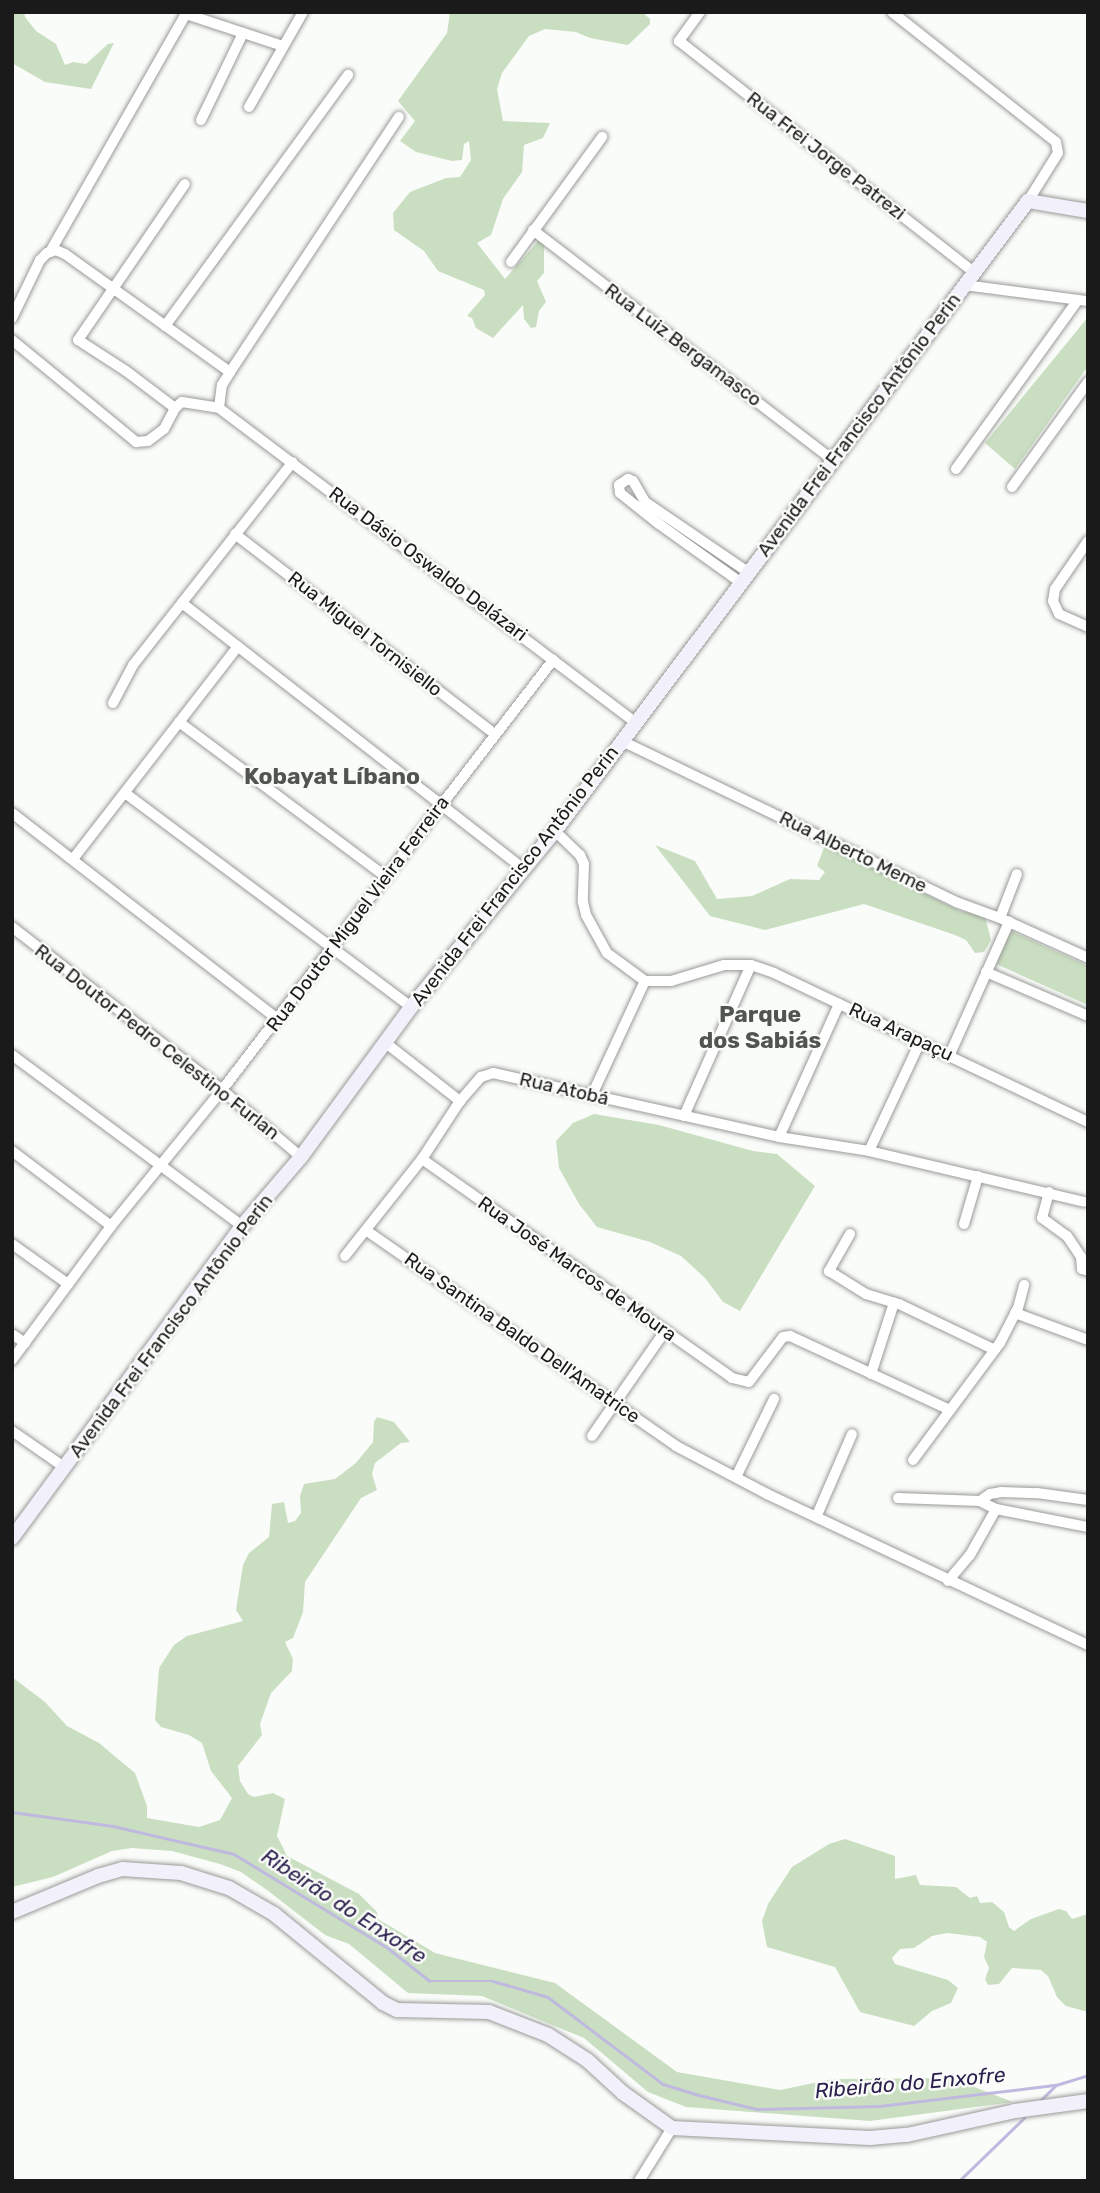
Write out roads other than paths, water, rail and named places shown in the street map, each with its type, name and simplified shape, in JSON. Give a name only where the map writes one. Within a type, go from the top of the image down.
[{"type":"street","points":[[249,107],[303,12]]},
{"type":"street","name":"Rua Frei Jorge Patrezi","points":[[700,12],[678,41],[974,271]]},
{"type":"street","name":"Avenida Frei Francisco Antônio Perin","points":[[12,1538],[242,1226],[301,1157],[387,1044],[411,1007],[555,831],[1028,201],[1058,153],[1056,142],[892,12]]},
{"type":"street","points":[[12,318],[40,260],[50,252],[187,13],[283,46]]},
{"type":"street","points":[[201,120],[243,33]]},
{"type":"street","points":[[165,326],[348,75]]},
{"type":"street","points":[[12,340],[135,442],[148,441],[164,429],[175,408],[182,402],[219,408],[222,385],[230,372],[399,117]]},
{"type":"street","points":[[511,262],[602,137]]},
{"type":"street","points":[[175,408],[127,371],[78,340],[185,184]]},
{"type":"street","points":[[1028,201],[1088,211]]},
{"type":"street","name":"Rua Luiz Bergamasco","points":[[533,230],[833,460]]},
{"type":"street","points":[[50,252],[65,254],[230,372]]},
{"type":"street","points":[[956,469],[1083,300],[964,285]]},
{"type":"street","points":[[1012,487],[1088,382]]},
{"type":"street","name":"Rua Dásio Oswaldo Delázari","points":[[219,408],[635,722]]},
{"type":"street","points":[[113,703],[134,665],[293,462]]},
{"type":"street","points":[[628,479],[633,481],[645,502],[744,577],[659,524],[620,493],[619,485],[628,479]]},
{"type":"street","name":"Rua Miguel Tornisiello","points":[[235,534],[495,734]]},
{"type":"street","points":[[1088,541],[1055,589],[1052,601],[1059,614],[1088,627]]},
{"type":"street","points":[[182,603],[523,868]]},
{"type":"street","points":[[73,859],[238,646]]},
{"type":"street","name":"Rua Doutor Miguel Vieira Ferreira","points":[[12,1360],[111,1226],[278,1019],[553,660]]},
{"type":"street","points":[[180,722],[386,877]]},
{"type":"street","name":"Rua Alberto Meme","points":[[622,741],[956,902],[1004,920],[1088,958]]},
{"type":"street","points":[[125,793],[330,950],[411,1007]]},
{"type":"street","points":[[14,819],[73,859],[278,1019]]},
{"type":"street","points":[[555,831],[580,855],[584,864],[583,902],[596,936],[607,953],[645,981],[592,1095]]},
{"type":"street","points":[[950,1055],[986,972],[1017,874]]},
{"type":"street","name":"Rua Doutor Pedro Celestino Furlan","points":[[12,927],[222,1090],[301,1157]]},
{"type":"street","name":"Rua Arapaçu","points":[[645,981],[684,978],[724,965],[751,965],[950,1055],[1088,1122]]},
{"type":"street","points":[[684,1116],[751,965]]},
{"type":"street","points":[[986,972],[1088,1016]]},
{"type":"street","points":[[779,1137],[839,1004]]},
{"type":"street","points":[[869,1151],[920,1042]]},
{"type":"street","points":[[387,1044],[460,1101]]},
{"type":"street","points":[[12,1055],[242,1226]]},
{"type":"street","name":"Rua Atobá","points":[[345,1256],[422,1159],[460,1101],[481,1077],[493,1073],[779,1137],[869,1151],[1084,1202]]},
{"type":"street","points":[[12,1151],[111,1226]]},
{"type":"street","name":"Rua José Marcos de Moura","points":[[422,1159],[732,1378],[749,1382],[783,1337],[790,1336],[872,1374]]},
{"type":"street","points":[[964,1224],[978,1176]]},
{"type":"street","points":[[1049,1192],[1042,1217],[1067,1236],[1081,1257],[1082,1269],[1088,1271]]},
{"type":"street","name":"Rua Santina Baldo Dell'Amatrice","points":[[367,1231],[676,1446],[1088,1646]]},
{"type":"street","points":[[850,1234],[829,1271],[866,1294],[894,1303],[995,1350]]},
{"type":"street","points":[[12,1244],[68,1284]]},
{"type":"street","points":[[913,1460],[995,1350],[1016,1313],[1024,1285]]},
{"type":"street","points":[[894,1303],[872,1374],[950,1410]]},
{"type":"street","points":[[1016,1313],[1088,1340]]},
{"type":"street","points":[[593,1436],[665,1331]]},
{"type":"street","points":[[12,1334],[25,1343]]},
{"type":"street","points":[[736,1477],[774,1399]]},
{"type":"street","points":[[12,1431],[64,1467]]},
{"type":"street","points":[[817,1515],[852,1434]]},
{"type":"street","points":[[980,1501],[990,1494],[1001,1492],[1037,1493],[1088,1500]]},
{"type":"street","points":[[898,1498],[980,1501],[996,1509],[1088,1527]]},
{"type":"street","points":[[948,1580],[970,1555],[996,1509]]},
{"type":"street","points":[[12,1912],[98,1876],[122,1870],[181,1873],[229,1888],[274,1914],[383,2003],[397,2010],[419,2012],[489,2012],[538,2030],[587,2060],[623,2093],[672,2128],[880,2137],[961,2126],[1015,2111],[1088,2101]]},
{"type":"street","points":[[639,2181],[672,2128]]},
{"type":"waterway","name":"Ribeirão do Enxofre","points":[[12,1812],[113,1826],[234,1854],[388,1948],[430,1981],[493,1981],[548,1997],[663,2084],[699,2095],[757,2109],[879,2106],[1056,2085],[1088,2075]]},
{"type":"waterway","points":[[1041,2100],[1056,2085]]},
{"type":"waterway","points":[[959,2181],[1024,2118]]},
{"type":"district","name":"Kobayat Líbano","points":[[332,776]]},
{"type":"district","name":"Parque dos Sabiás","points":[[760,1027]]}]
